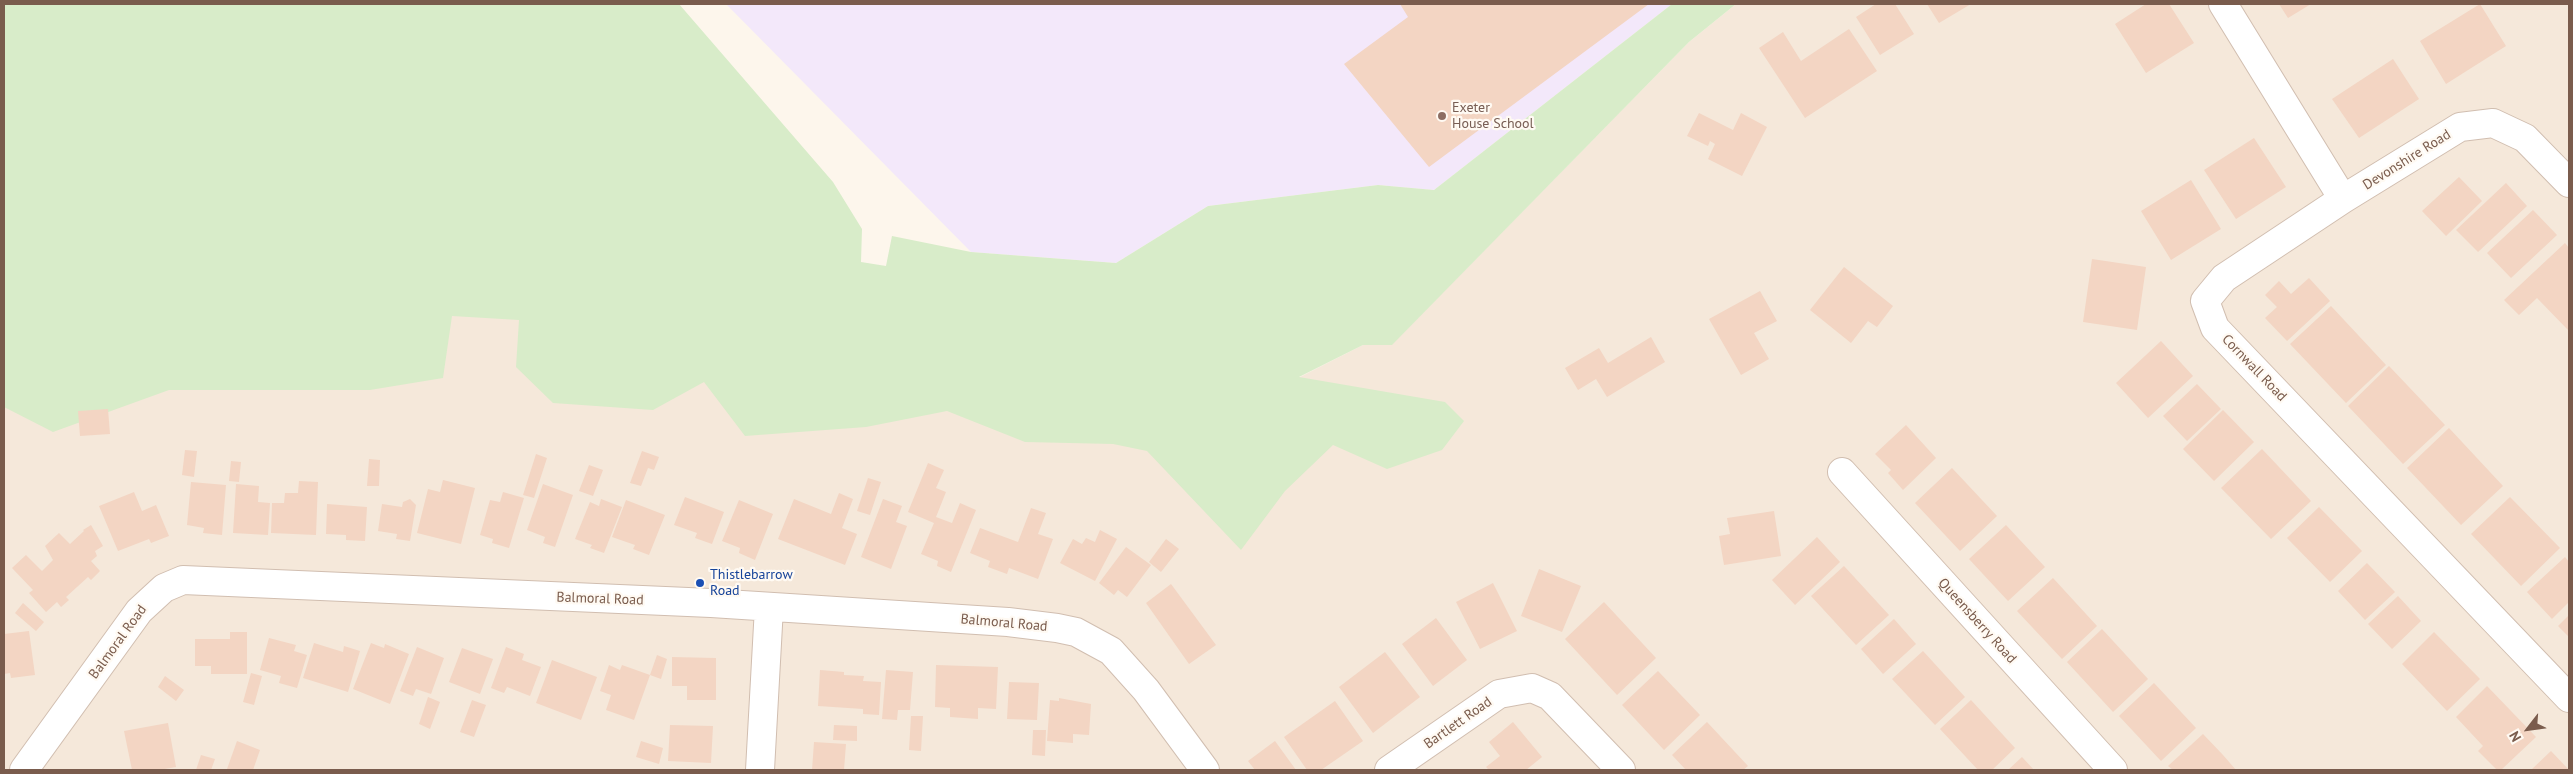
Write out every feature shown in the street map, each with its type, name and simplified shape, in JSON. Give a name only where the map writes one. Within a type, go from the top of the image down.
[{"type":"street","points":[[2223,4],[2343,199]]},
{"type":"street","name":"Devonshire Road","points":[[2343,199],[2460,127],[2493,123],[2525,138],[2569,183]]},
{"type":"street","name":"Cornwall Road","points":[[2343,199],[2224,278],[2205,301],[2216,328],[2569,698]]},
{"type":"street","name":"Queensberry Road","points":[[1842,472],[2113,770]]},
{"type":"street","name":"Balmoral Road","points":[[24,770],[139,611],[164,588],[183,580],[769,607],[1008,622],[1076,632],[1111,651],[1128,668],[1206,770]]},
{"type":"street","points":[[760,770],[769,607]]},
{"type":"street","name":"Bartlett Road","points":[[1389,770],[1499,694],[1532,688],[1550,696],[1621,770]]},
{"type":"shaded area","points":[[726,4],[1672,4],[1434,190],[1378,185],[1208,206],[1116,263],[971,252]]},
{"type":"shaded area","points":[[1736,4],[2569,4],[2569,770],[4,770],[4,377],[450,274],[1229,413],[1363,345],[1392,344],[1689,42]]},
{"type":"green space","points":[[4,4],[679,4],[833,182],[862,229],[861,262],[886,266],[892,236],[971,252],[1116,263],[1208,206],[1378,185],[1434,190],[1672,4],[1736,4],[1689,42],[1392,345],[1363,345],[1299,377],[1445,402],[1464,421],[1442,450],[1387,469],[1333,445],[1285,491],[1241,550],[1147,451],[1113,444],[1025,442],[947,411],[866,427],[745,436],[704,382],[653,410],[553,403],[516,367],[519,320],[452,316],[443,378],[370,390],[169,390],[53,432],[4,407]]},
{"type":"building","name":"Exeter House School","points":[[1400,4],[1649,4],[1429,167],[1344,64],[1408,17]]},
{"type":"building","points":[[1876,4],[1895,4],[1914,34],[1880,55],[1856,17]]},
{"type":"building","points":[[1927,4],[1971,4],[1939,23]]},
{"type":"building","points":[[2146,4],[2169,4],[2194,43],[2146,73],[2115,24]]},
{"type":"building","points":[[2279,4],[2311,4],[2288,18]]},
{"type":"building","points":[[2480,4],[2506,46],[2446,84],[2420,41]]},
{"type":"building","points":[[1849,29],[1877,71],[1805,118],[1759,48],[1783,32],[1801,61]]},
{"type":"building","points":[[2393,59],[2419,99],[2359,138],[2332,99]]},
{"type":"building","points":[[1699,113],[1733,130],[1741,113],[1767,127],[1742,176],[1708,159],[1715,144],[1710,141],[1708,146],[1687,136]]},
{"type":"building","points":[[2254,138],[2286,187],[2236,219],[2204,170]]},
{"type":"building","points":[[2459,177],[2482,201],[2446,236],[2422,211]]},
{"type":"building","points":[[2191,180],[2221,229],[2171,260],[2141,211]]},
{"type":"building","points":[[2506,183],[2527,206],[2478,252],[2456,230]]},
{"type":"building","points":[[2533,210],[2557,235],[2511,278],[2487,253]]},
{"type":"building","points":[[2565,243],[2569,248],[2569,331],[2537,298],[2519,315],[2504,300]]},
{"type":"building","points":[[2092,259],[2146,267],[2137,330],[2083,322]]},
{"type":"building","points":[[1844,267],[1893,306],[1877,327],[1868,321],[1851,343],[1810,310]]},
{"type":"building","points":[[2309,278],[2330,301],[2287,341],[2265,318],[2277,307],[2265,295],[2279,281],[2291,294]]},
{"type":"building","points":[[1760,291],[1777,321],[1754,333],[1769,359],[1741,375],[1709,319]]},
{"type":"building","points":[[2331,306],[2386,365],[2346,403],[2290,344]]},
{"type":"building","points":[[1651,337],[1665,362],[1607,397],[1596,379],[1578,390],[1565,368],[1599,348],[1608,363]]},
{"type":"building","points":[[2161,341],[2193,376],[2148,418],[2116,383]]},
{"type":"building","points":[[2389,366],[2445,425],[2403,464],[2348,406]]},
{"type":"building","points":[[2197,384],[2221,409],[2187,441],[2163,416]]},
{"type":"building","points":[[108,409],[110,434],[80,436],[78,411]]},
{"type":"building","points":[[2223,410],[2254,442],[2214,481],[2183,449]]},
{"type":"building","points":[[1906,425],[1936,458],[1903,490],[1888,473],[1891,470],[1875,454]]},
{"type":"building","points":[[2449,428],[2503,486],[2461,525],[2407,468]]},
{"type":"building","points":[[2262,449],[2311,501],[2271,539],[2221,488]]},
{"type":"building","points":[[185,450],[197,451],[194,477],[182,475]]},
{"type":"building","points":[[642,451],[659,457],[654,470],[648,468],[641,486],[630,483]]},
{"type":"building","points":[[536,454],[547,458],[534,498],[523,495]]},
{"type":"building","points":[[369,459],[380,460],[379,486],[367,486]]},
{"type":"building","points":[[231,461],[241,462],[239,482],[229,481]]},
{"type":"building","points":[[928,463],[944,470],[936,488],[946,492],[936,517],[952,523],[960,503],[976,510],[951,572],[937,566],[938,561],[921,554],[934,523],[908,512]]},
{"type":"building","points":[[589,465],[603,470],[593,496],[579,491]]},
{"type":"building","points":[[1952,468],[1997,516],[1960,551],[1915,503]]},
{"type":"building","points":[[868,478],[881,482],[870,515],[857,511]]},
{"type":"building","points":[[443,480],[475,488],[461,544],[417,533],[428,489],[440,492]]},
{"type":"building","points":[[299,481],[318,482],[316,535],[271,533],[272,503],[284,503],[285,493],[298,493]]},
{"type":"building","points":[[191,482],[226,485],[222,535],[203,533],[204,528],[187,525]]},
{"type":"building","points":[[236,484],[259,486],[258,502],[270,503],[268,535],[233,533]]},
{"type":"building","points":[[543,484],[573,495],[555,547],[543,543],[545,537],[527,530]]},
{"type":"building","points":[[134,492],[142,511],[156,505],[169,536],[151,543],[149,539],[118,551],[99,506]]},
{"type":"building","points":[[503,492],[524,498],[509,548],[492,543],[493,539],[480,535],[490,500],[500,502]]},
{"type":"building","points":[[839,493],[853,499],[842,528],[857,534],[845,565],[778,539],[794,499],[831,514]]},
{"type":"building","points":[[685,497],[724,512],[712,544],[695,538],[697,533],[674,525]]},
{"type":"building","points":[[2510,497],[2560,548],[2521,586],[2471,534]]},
{"type":"building","points":[[410,499],[416,505],[410,541],[396,539],[397,534],[378,531],[382,504],[402,507],[403,502]]},
{"type":"building","points":[[601,499],[622,507],[604,553],[590,548],[592,545],[575,539],[590,502],[599,506]]},
{"type":"building","points":[[883,499],[902,506],[896,522],[907,526],[891,569],[861,557]]},
{"type":"building","points":[[626,500],[665,515],[649,555],[633,549],[635,545],[612,537]]},
{"type":"building","points":[[739,500],[773,514],[755,560],[739,553],[740,548],[722,541]]},
{"type":"building","points":[[327,504],[367,507],[365,541],[346,540],[346,535],[326,534]]},
{"type":"building","points":[[2319,507],[2362,551],[2330,582],[2287,538]]},
{"type":"building","points":[[1031,508],[1046,513],[1038,534],[1053,539],[1038,579],[1009,568],[1007,574],[988,567],[990,561],[970,553],[980,528],[1018,542]]},
{"type":"building","points":[[1774,511],[1781,556],[1724,565],[1719,536],[1730,534],[1727,518]]},
{"type":"building","points":[[91,525],[103,546],[95,551],[97,556],[91,561],[100,571],[91,580],[88,577],[66,597],[69,600],[61,607],[57,602],[46,612],[29,593],[33,590],[12,568],[26,555],[42,571],[53,560],[45,546],[59,533],[70,544],[83,530]]},
{"type":"building","points":[[2006,525],[2045,567],[2008,601],[1969,559]]},
{"type":"building","points":[[1100,530],[1117,539],[1095,581],[1060,563],[1073,539],[1082,544],[1086,538],[1095,542]]},
{"type":"building","points":[[1817,537],[1840,562],[1795,605],[1772,580]]},
{"type":"building","points":[[1166,539],[1179,549],[1161,572],[1149,562]]},
{"type":"building","points":[[1126,547],[1151,565],[1127,597],[1118,590],[1114,595],[1099,583]]},
{"type":"building","points":[[2565,557],[2569,562],[2569,602],[2552,619],[2527,592]]},
{"type":"building","points":[[2367,563],[2395,592],[2365,620],[2338,591]]},
{"type":"building","points":[[1844,566],[1889,615],[1856,645],[1811,596]]},
{"type":"building","points":[[1539,569],[1581,586],[1562,632],[1521,616]]},
{"type":"building","points":[[2053,578],[2097,626],[2062,659],[2017,611]]},
{"type":"building","points":[[1493,583],[1517,631],[1480,649],[1456,602]]},
{"type":"building","points":[[1171,584],[1216,645],[1189,664],[1146,603]]},
{"type":"building","points":[[2398,596],[2421,621],[2392,649],[2368,624]]},
{"type":"building","points":[[1604,602],[1656,658],[1617,695],[1565,639]]},
{"type":"building","points":[[23,603],[44,622],[36,631],[15,613]]},
{"type":"building","points":[[2569,615],[2569,637],[2558,626]]},
{"type":"building","points":[[1436,618],[1467,660],[1433,686],[1402,644]]},
{"type":"building","points":[[1894,619],[1916,644],[1883,674],[1861,649]]},
{"type":"building","points":[[2102,629],[2148,679],[2113,712],[2067,662]]},
{"type":"building","points":[[29,631],[35,675],[11,678],[10,673],[4,674],[4,634]]},
{"type":"building","points":[[230,632],[247,632],[247,674],[211,674],[211,666],[195,666],[195,639],[230,639]]},
{"type":"building","points":[[2434,632],[2480,679],[2447,711],[2402,664]]},
{"type":"building","points":[[269,638],[296,645],[294,651],[307,655],[297,688],[279,683],[281,676],[260,670]]},
{"type":"building","points":[[314,643],[343,652],[344,646],[360,651],[348,692],[303,678]]},
{"type":"building","points":[[371,643],[384,648],[385,644],[409,654],[390,704],[353,689]]},
{"type":"building","points":[[417,647],[444,658],[431,694],[416,689],[413,696],[400,691]]},
{"type":"building","points":[[506,647],[524,654],[522,660],[541,667],[530,696],[507,687],[504,693],[491,688]]},
{"type":"building","points":[[462,648],[493,659],[480,694],[449,682]]},
{"type":"building","points":[[1923,651],[1965,697],[1935,725],[1892,679]]},
{"type":"building","points":[[1385,652],[1420,697],[1373,733],[1339,687]]},
{"type":"building","points":[[657,655],[667,659],[661,679],[650,675]]},
{"type":"building","points":[[672,657],[716,658],[716,700],[687,700],[687,686],[672,686]]},
{"type":"building","points":[[552,660],[597,677],[581,720],[536,703]]},
{"type":"building","points":[[609,665],[620,670],[622,665],[650,675],[634,720],[606,710],[611,695],[600,691]]},
{"type":"building","points":[[936,665],[998,667],[996,709],[978,708],[978,719],[950,717],[950,708],[935,707]]},
{"type":"building","points":[[820,670],[844,672],[844,675],[864,676],[863,681],[881,682],[879,715],[863,714],[863,709],[818,706]]},
{"type":"building","points":[[886,670],[913,672],[910,710],[898,710],[897,720],[882,719]]},
{"type":"building","points":[[1658,671],[1700,715],[1664,750],[1622,705]]},
{"type":"building","points":[[251,673],[262,676],[254,705],[243,702]]},
{"type":"building","points":[[165,676],[184,690],[176,701],[158,687]]},
{"type":"building","points":[[1009,682],[1039,683],[1037,720],[1007,719]]},
{"type":"building","points":[[2154,683],[2196,728],[2161,761],[2119,716]]},
{"type":"building","points":[[2487,686],[2536,737],[2501,770],[2497,770],[2478,751],[2483,746],[2456,717]]},
{"type":"building","points":[[428,697],[440,702],[430,729],[419,724]]},
{"type":"building","points":[[1059,698],[1091,704],[1089,735],[1073,734],[1073,743],[1047,741],[1050,700],[1059,701]]},
{"type":"building","points":[[472,700],[486,705],[474,737],[460,732]]},
{"type":"building","points":[[1971,700],[2015,748],[1992,770],[1978,770],[1940,729]]},
{"type":"building","points":[[1335,701],[1363,741],[1321,770],[1307,770],[1284,737]]},
{"type":"building","points":[[911,716],[923,716],[921,751],[909,750]]},
{"type":"building","points":[[1513,722],[1542,757],[1526,770],[1489,770],[1486,767],[1500,756],[1489,742]]},
{"type":"building","points":[[1707,722],[1748,766],[1743,770],[1686,770],[1672,755]]},
{"type":"building","points":[[168,723],[176,767],[159,770],[132,770],[124,731]]},
{"type":"building","points":[[670,725],[713,726],[711,763],[668,761]]},
{"type":"building","points":[[834,725],[857,726],[857,741],[833,740]]},
{"type":"building","points":[[1033,730],[1046,730],[1045,756],[1032,755]]},
{"type":"building","points":[[2203,734],[2236,770],[2173,770],[2168,766]]},
{"type":"building","points":[[237,741],[260,750],[253,770],[227,769]]},
{"type":"building","points":[[641,741],[663,748],[659,764],[636,757]]},
{"type":"building","points":[[1275,741],[1296,770],[1255,770],[1248,761]]},
{"type":"building","points":[[814,742],[846,744],[844,770],[812,770]]},
{"type":"building","points":[[2551,751],[2569,770],[2531,770]]},
{"type":"building","points":[[201,755],[215,759],[211,770],[196,770]]},
{"type":"building","points":[[2022,757],[2034,770],[2008,770]]},
{"type":"place","name":"Exeter House School","points":[[1442,116]]},
{"type":"place","name":"Thistlebarrow Road","points":[[700,583]]}]
